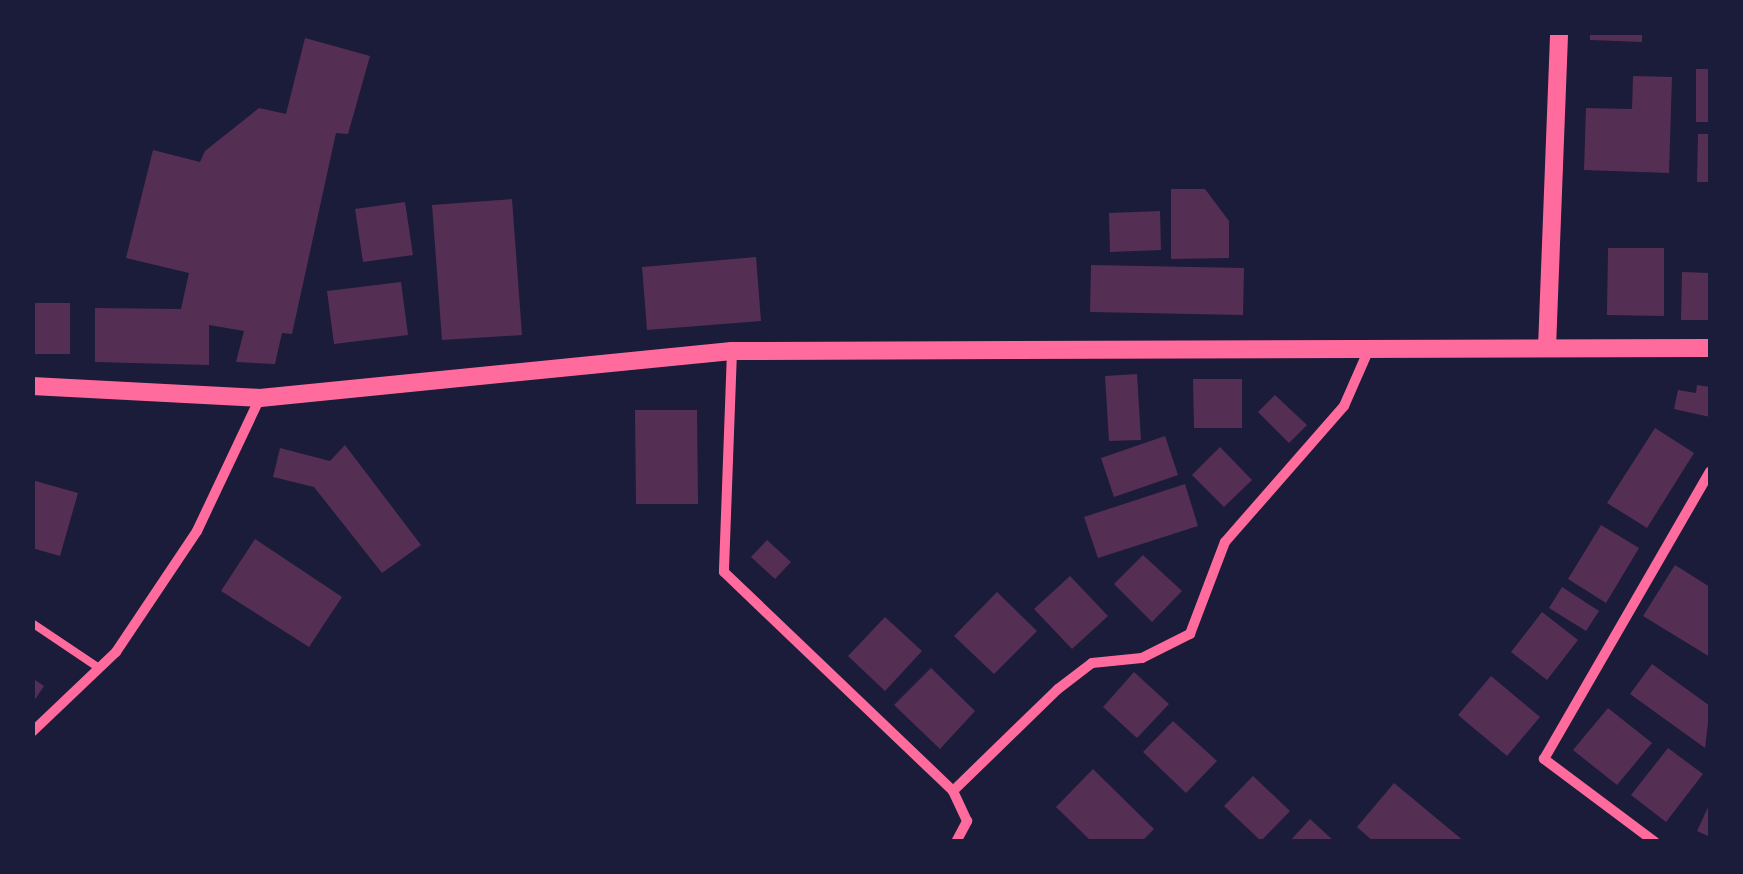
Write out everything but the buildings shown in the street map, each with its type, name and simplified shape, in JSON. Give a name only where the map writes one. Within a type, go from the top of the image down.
[{"type":"street","points":[[1547,348],[1559,32]]},
{"type":"street","points":[[32,386],[260,398],[732,351],[1710,348]]},
{"type":"street","points":[[953,791],[1092,663],[1142,658],[1190,634],[1226,542],[1344,406],[1369,350]]},
{"type":"street","points":[[732,351],[724,572],[953,791],[967,820],[956,842]]},
{"type":"street","points":[[32,732],[99,668],[196,532],[260,398]]},
{"type":"street","points":[[1656,842],[1544,758],[1710,471]]},
{"type":"lane","points":[[32,623],[99,668]]}]
